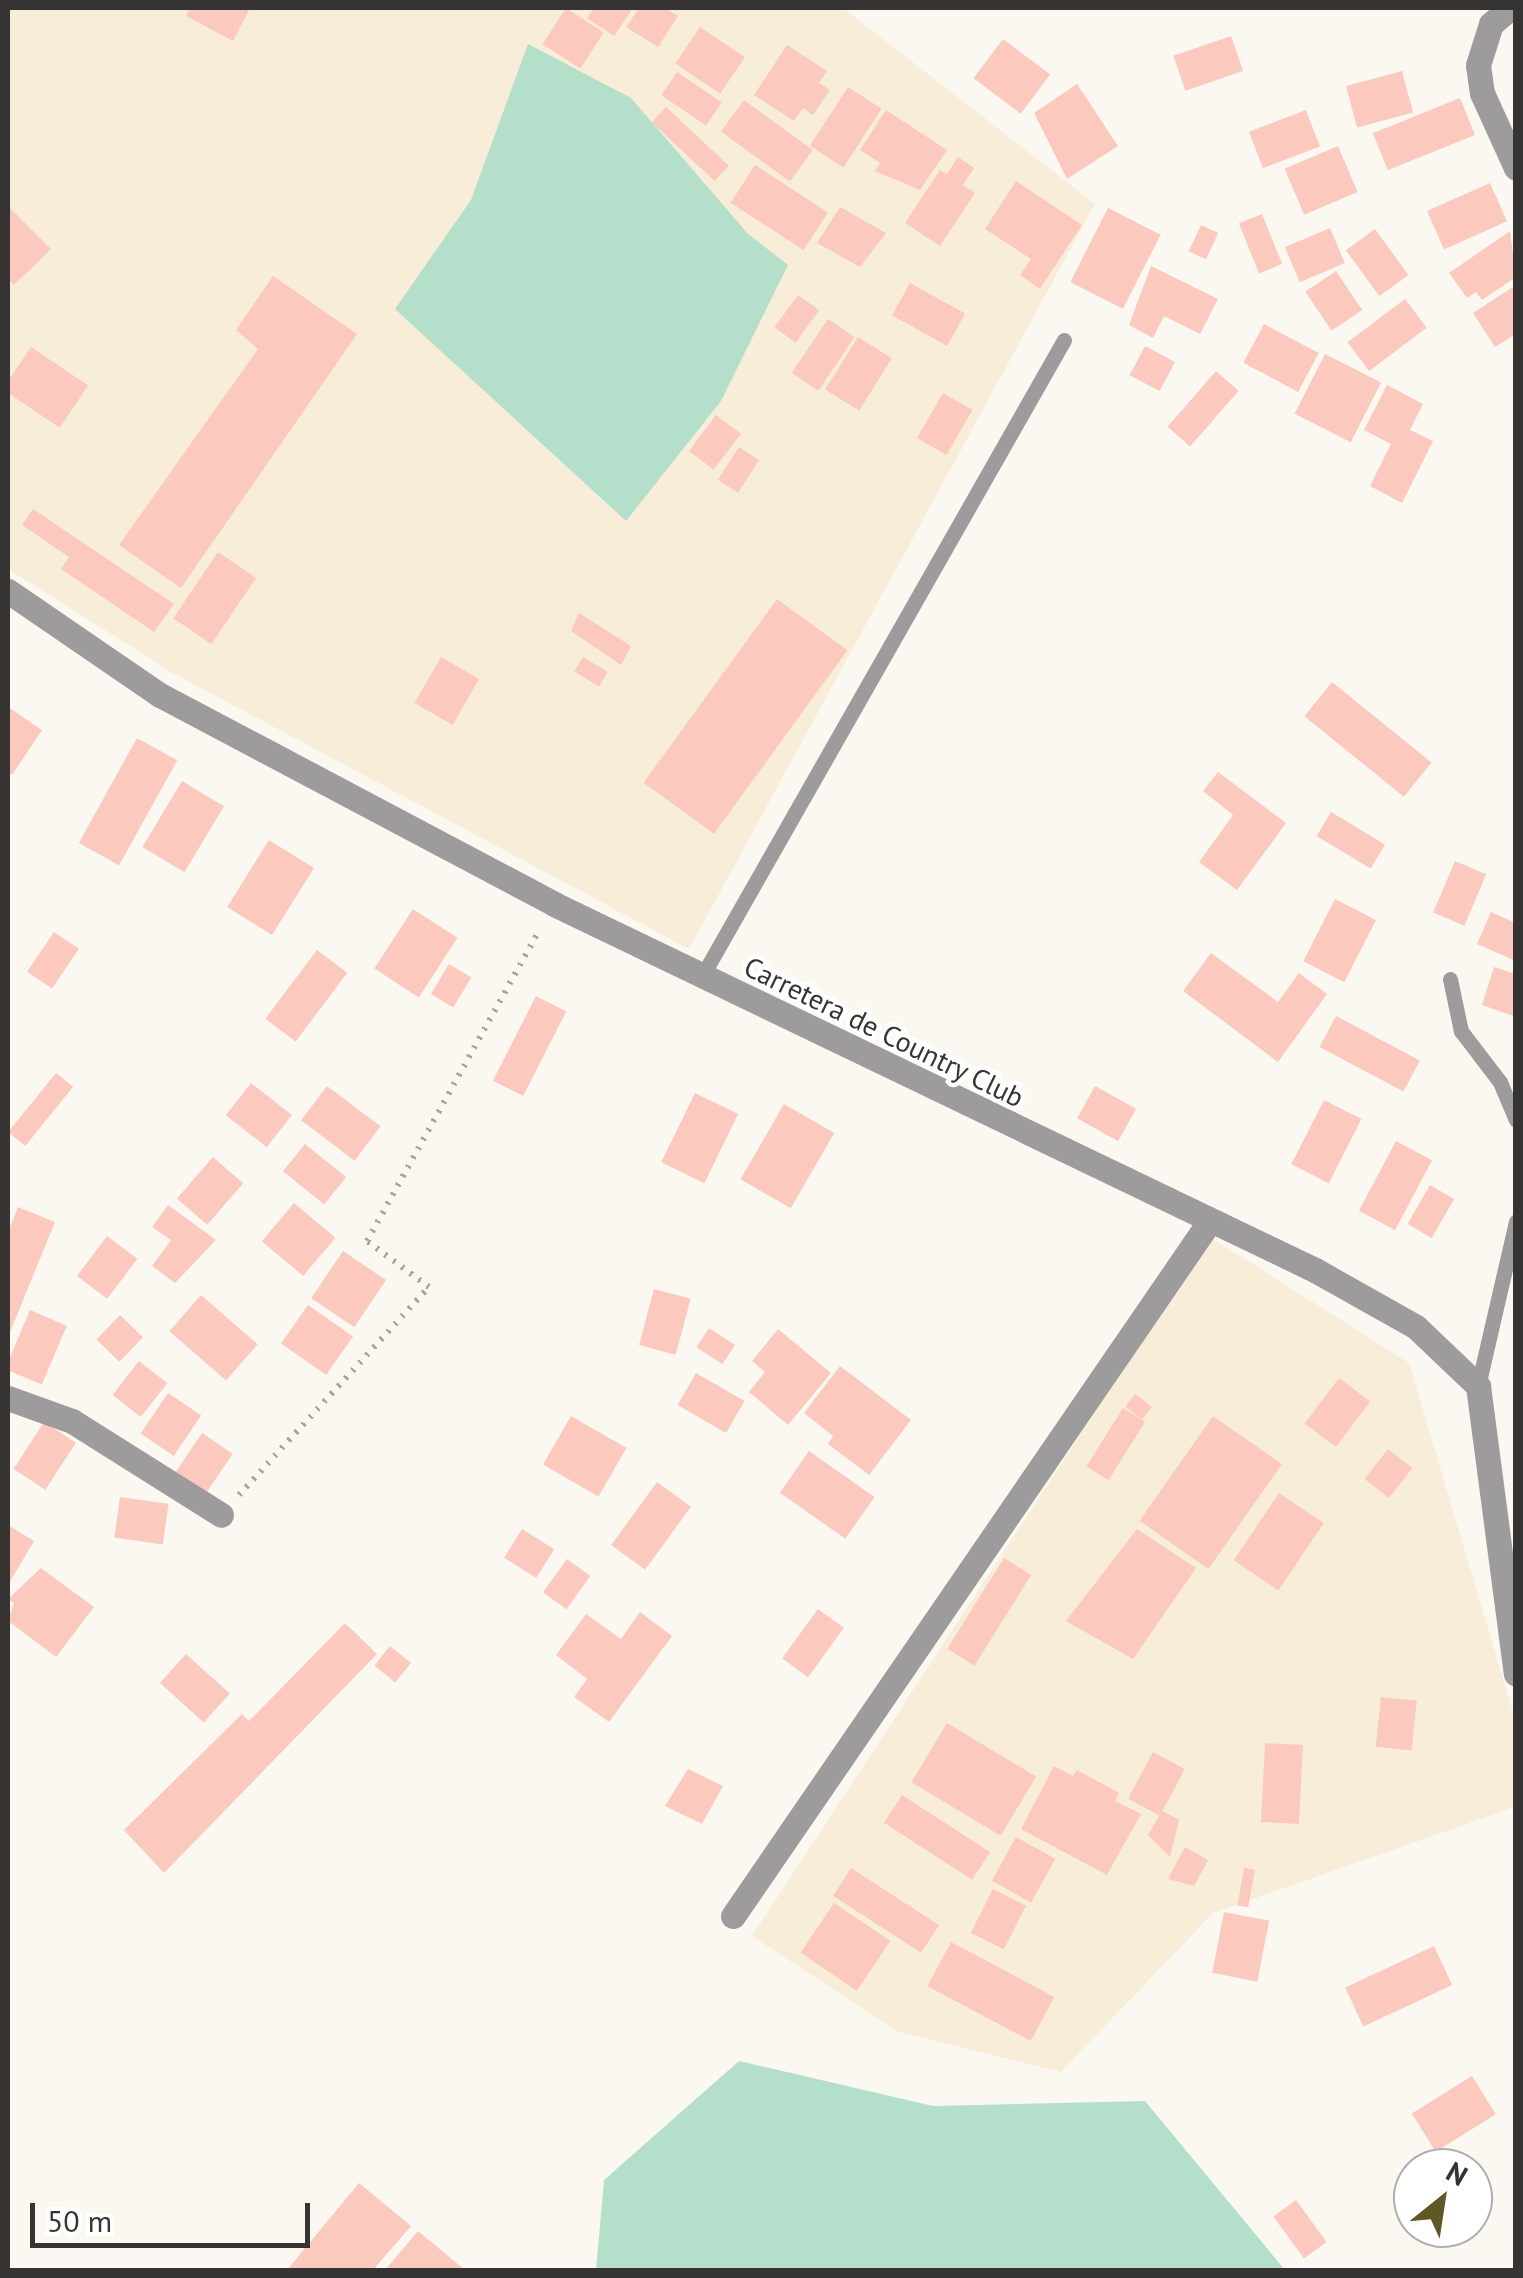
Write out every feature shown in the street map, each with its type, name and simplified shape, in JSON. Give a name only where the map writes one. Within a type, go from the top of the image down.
[{"type":"street","points":[[1510,8],[1491,24],[1478,65],[1482,93],[1516,168]]},
{"type":"street","name":"Carretera de Country Club","points":[[8,590],[160,695],[554,904],[1315,1270],[1416,1326],[1478,1386]]},
{"type":"street","points":[[732,1916],[1209,1222]]},
{"type":"street","points":[[1478,1386],[1516,1674]]},
{"type":"street","points":[[8,1398],[72,1420],[220,1515]]},
{"type":"lane","points":[[701,978],[1064,340]]},
{"type":"lane","points":[[1450,980],[1461,1030],[1500,1082],[1516,1120]]},
{"type":"lane","points":[[1478,1386],[1516,1221]]},
{"type":"path","points":[[220,1515],[428,1287],[367,1241],[554,904]]},
{"type":"shaded area","points":[[8,8],[843,8],[1095,204],[689,949],[173,673],[8,569]]},
{"type":"shaded area","points":[[1210,1237],[1409,1363],[1515,1719],[1515,1807],[1213,1913],[1061,2072],[896,2031],[752,1936]]},
{"type":"green space","points":[[528,44],[631,98],[748,234],[788,265],[721,401],[626,521],[395,309],[471,200]]},
{"type":"green space","points":[[739,2061],[933,2106],[1145,2101],[1285,2270],[596,2270],[604,2180]]},
{"type":"building","points":[[190,8],[250,8],[233,41],[186,16]]},
{"type":"building","points":[[566,8],[604,33],[580,69],[543,44]]},
{"type":"building","points":[[594,8],[633,8],[614,36],[587,18]]},
{"type":"building","points":[[639,8],[665,8],[678,16],[658,47],[626,27]]},
{"type":"building","points":[[700,27],[745,57],[720,94],[675,63]]},
{"type":"building","points":[[1231,36],[1243,71],[1185,91],[1173,56]]},
{"type":"building","points":[[1003,39],[1050,75],[1021,114],[974,78]]},
{"type":"building","points":[[787,45],[827,71],[819,83],[830,90],[813,115],[803,108],[794,121],[754,95]]},
{"type":"building","points":[[1402,71],[1413,113],[1357,128],[1346,86]]},
{"type":"building","points":[[677,72],[722,102],[706,125],[661,95]]},
{"type":"building","points":[[1077,84],[1118,146],[1067,179],[1034,113]]},
{"type":"building","points":[[848,87],[882,109],[843,167],[810,146]]},
{"type":"building","points":[[1460,98],[1475,135],[1388,170],[1373,133]]},
{"type":"building","points":[[744,100],[813,150],[790,182],[721,132]]},
{"type":"building","points":[[666,107],[729,166],[715,181],[652,122]]},
{"type":"building","points":[[886,110],[947,150],[920,190],[875,171],[880,163],[860,150]]},
{"type":"building","points":[[1306,110],[1320,146],[1263,168],[1249,132]]},
{"type":"building","points":[[1338,146],[1358,192],[1304,215],[1285,169]]},
{"type":"building","points":[[958,157],[974,168],[963,185],[975,193],[940,246],[905,223],[940,170],[947,174]]},
{"type":"building","points":[[755,165],[828,212],[803,250],[730,203]]},
{"type":"building","points":[[1016,181],[1082,225],[1040,289],[1020,275],[1031,259],[985,229]]},
{"type":"building","points":[[1490,183],[1507,221],[1444,249],[1427,211]]},
{"type":"building","points":[[8,206],[51,249],[14,285],[8,279]]},
{"type":"building","points":[[840,207],[886,233],[860,267],[817,243]]},
{"type":"building","points":[[1108,208],[1161,235],[1123,309],[1070,282]]},
{"type":"building","points":[[1262,214],[1282,264],[1259,273],[1239,223]]},
{"type":"building","points":[[1201,225],[1218,233],[1206,259],[1189,251]]},
{"type":"building","points":[[1330,228],[1345,263],[1300,282],[1285,247]]},
{"type":"building","points":[[1375,229],[1409,275],[1379,296],[1346,250]]},
{"type":"building","points":[[1510,231],[1516,277],[1482,300],[1476,292],[1467,298],[1449,273]]},
{"type":"building","points":[[1151,266],[1218,299],[1200,334],[1164,316],[1153,338],[1129,325]]},
{"type":"building","points":[[1336,271],[1362,310],[1332,331],[1305,292]]},
{"type":"building","points":[[273,276],[357,334],[181,588],[119,545],[258,349],[236,330]]},
{"type":"building","points":[[910,283],[965,314],[947,346],[892,315]]},
{"type":"building","points":[[1516,285],[1516,334],[1495,347],[1473,313]]},
{"type":"building","points":[[798,295],[819,310],[796,343],[774,327]]},
{"type":"building","points":[[1405,299],[1427,328],[1369,371],[1347,342]]},
{"type":"building","points":[[828,319],[855,337],[818,391],[792,373]]},
{"type":"building","points":[[1264,324],[1319,353],[1298,392],[1243,363]]},
{"type":"building","points":[[858,337],[892,358],[859,411],[825,390]]},
{"type":"building","points":[[1145,346],[1175,362],[1160,391],[1130,375]]},
{"type":"building","points":[[31,347],[88,386],[60,428],[8,393],[8,381]]},
{"type":"building","points":[[1325,354],[1381,383],[1351,442],[1295,414]]},
{"type":"building","points":[[1216,371],[1239,391],[1190,447],[1167,427]]},
{"type":"building","points":[[1387,385],[1423,404],[1410,430],[1433,441],[1402,503],[1370,486],[1391,444],[1364,430]]},
{"type":"building","points":[[943,393],[972,410],[946,455],[917,438]]},
{"type":"building","points":[[716,415],[741,434],[714,470],[689,451]]},
{"type":"building","points":[[739,447],[759,460],[738,493],[718,480]]},
{"type":"building","points":[[33,509],[174,604],[154,632],[61,569],[69,557],[22,525]]},
{"type":"building","points":[[218,552],[256,578],[211,644],[173,618]]},
{"type":"building","points":[[777,599],[847,650],[714,834],[644,783]]},
{"type":"building","points":[[579,613],[631,646],[621,665],[571,631]]},
{"type":"building","points":[[441,657],[479,679],[453,725],[414,703]]},
{"type":"building","points":[[583,657],[608,672],[599,687],[574,672]]},
{"type":"building","points":[[1332,682],[1431,763],[1404,797],[1304,716]]},
{"type":"building","points":[[8,707],[42,730],[12,775],[8,772]]},
{"type":"building","points":[[137,738],[177,760],[119,865],[79,843]]},
{"type":"building","points":[[1218,772],[1286,823],[1237,890],[1199,862],[1233,815],[1203,791]]},
{"type":"building","points":[[182,781],[224,806],[184,872],[142,847]]},
{"type":"building","points":[[1331,812],[1385,844],[1371,868],[1317,836]]},
{"type":"building","points":[[269,840],[314,868],[272,935],[227,907]]},
{"type":"building","points":[[1455,861],[1486,874],[1464,926],[1433,913]]},
{"type":"building","points":[[1335,899],[1376,920],[1344,982],[1303,961]]},
{"type":"building","points":[[413,909],[457,938],[419,997],[374,969]]},
{"type":"building","points":[[1491,912],[1516,923],[1516,961],[1477,944]]},
{"type":"building","points":[[54,932],[79,949],[52,989],[27,972]]},
{"type":"building","points":[[317,950],[347,973],[296,1042],[265,1019]]},
{"type":"building","points":[[1211,953],[1278,1002],[1299,973],[1327,994],[1278,1062],[1183,991]]},
{"type":"building","points":[[449,964],[471,977],[453,1007],[431,994]]},
{"type":"building","points":[[1494,967],[1516,974],[1516,1017],[1482,1005]]},
{"type":"building","points":[[536,996],[566,1011],[523,1096],[493,1081]]},
{"type":"building","points":[[1336,1016],[1420,1061],[1403,1092],[1320,1047]]},
{"type":"building","points":[[56,1073],[73,1087],[25,1146],[8,1132]]},
{"type":"building","points":[[251,1083],[292,1115],[267,1147],[226,1115]]},
{"type":"building","points":[[327,1086],[381,1126],[355,1161],[301,1120]]},
{"type":"building","points":[[1095,1086],[1136,1109],[1118,1141],[1077,1118]]},
{"type":"building","points":[[695,1093],[738,1114],[704,1183],[661,1162]]},
{"type":"building","points":[[1324,1100],[1361,1119],[1329,1183],[1291,1164]]},
{"type":"building","points":[[784,1104],[834,1133],[791,1208],[740,1179]]},
{"type":"building","points":[[1396,1141],[1432,1160],[1395,1230],[1359,1211]]},
{"type":"building","points":[[305,1144],[346,1177],[324,1205],[283,1171]]},
{"type":"building","points":[[213,1157],[243,1183],[207,1225],[177,1199]]},
{"type":"building","points":[[1430,1185],[1454,1199],[1432,1238],[1408,1224]]},
{"type":"building","points":[[294,1203],[335,1238],[303,1276],[262,1241]]},
{"type":"building","points":[[168,1205],[216,1240],[175,1283],[152,1266],[171,1240],[152,1227]]},
{"type":"building","points":[[18,1207],[55,1222],[8,1337],[8,1232]]},
{"type":"building","points":[[107,1236],[137,1259],[107,1299],[77,1276]]},
{"type":"building","points":[[343,1251],[386,1280],[354,1327],[311,1298]]},
{"type":"building","points":[[654,1289],[691,1299],[676,1355],[639,1345]]},
{"type":"building","points":[[201,1295],[258,1344],[226,1380],[170,1331]]},
{"type":"building","points":[[308,1305],[353,1337],[326,1375],[281,1344]]},
{"type":"building","points":[[30,1310],[67,1326],[42,1385],[8,1370]]},
{"type":"building","points":[[120,1315],[143,1337],[119,1362],[96,1339]]},
{"type":"building","points":[[709,1328],[735,1345],[722,1364],[696,1347]]},
{"type":"building","points":[[778,1329],[831,1373],[788,1425],[749,1392],[765,1372],[752,1361]]},
{"type":"building","points":[[139,1361],[167,1383],[141,1417],[113,1395]]},
{"type":"building","points":[[840,1366],[911,1420],[869,1475],[828,1444],[833,1436],[804,1413]]},
{"type":"building","points":[[696,1373],[744,1401],[726,1433],[678,1405]]},
{"type":"building","points":[[1339,1378],[1370,1401],[1336,1447],[1305,1424]]},
{"type":"building","points":[[168,1393],[201,1415],[174,1456],[141,1434]]},
{"type":"building","points":[[1135,1394],[1152,1407],[1142,1419],[1125,1407]]},
{"type":"building","points":[[1123,1408],[1145,1422],[1108,1480],[1086,1467]]},
{"type":"building","points":[[571,1416],[626,1448],[598,1496],[543,1464]]},
{"type":"building","points":[[1213,1416],[1282,1464],[1208,1569],[1140,1521]]},
{"type":"building","points":[[44,1422],[76,1443],[45,1490],[14,1469]]},
{"type":"building","points":[[202,1433],[233,1454],[205,1495],[174,1474]]},
{"type":"building","points":[[1388,1449],[1412,1468],[1389,1498],[1365,1479]]},
{"type":"building","points":[[809,1451],[875,1497],[845,1539],[780,1493]]},
{"type":"building","points":[[657,1482],[691,1507],[645,1570],[611,1545]]},
{"type":"building","points":[[1279,1493],[1324,1523],[1278,1590],[1234,1560]]},
{"type":"building","points":[[120,1497],[169,1504],[163,1544],[114,1538]]},
{"type":"building","points":[[8,1525],[34,1541],[8,1585]]},
{"type":"building","points":[[522,1529],[554,1549],[536,1578],[504,1558]]},
{"type":"building","points":[[1137,1529],[1196,1568],[1133,1659],[1066,1621]]},
{"type":"building","points":[[1004,1558],[1031,1575],[974,1666],[947,1649]]},
{"type":"building","points":[[567,1559],[590,1576],[566,1609],[543,1592]]},
{"type":"building","points":[[41,1568],[94,1607],[56,1657],[8,1621],[14,1603],[8,1599]]},
{"type":"building","points":[[818,1609],[844,1628],[808,1677],[782,1658]]},
{"type":"building","points":[[640,1612],[672,1636],[609,1722],[574,1697],[587,1679],[556,1655],[586,1614],[621,1639]]},
{"type":"building","points":[[345,1623],[377,1654],[164,1873],[124,1830],[242,1714],[249,1721]]},
{"type":"building","points":[[390,1646],[411,1663],[395,1682],[374,1665]]},
{"type":"building","points":[[186,1654],[230,1693],[204,1722],[160,1683]]},
{"type":"building","points":[[1381,1697],[1417,1701],[1412,1750],[1376,1747]]},
{"type":"building","points":[[947,1723],[1036,1777],[1001,1836],[911,1782]]},
{"type":"building","points":[[1265,1743],[1303,1745],[1299,1824],[1261,1822]]},
{"type":"building","points":[[1153,1752],[1185,1769],[1160,1816],[1128,1799]]},
{"type":"building","points":[[1054,1766],[1073,1776],[1077,1770],[1119,1793],[1115,1801],[1141,1814],[1107,1875],[1021,1829]]},
{"type":"building","points":[[688,1769],[723,1786],[702,1824],[665,1806]]},
{"type":"building","points":[[902,1795],[990,1852],[972,1880],[884,1823]]},
{"type":"building","points":[[1162,1811],[1179,1820],[1170,1857],[1148,1835]]},
{"type":"building","points":[[1016,1837],[1055,1859],[1031,1903],[992,1881]]},
{"type":"building","points":[[1185,1847],[1208,1860],[1194,1886],[1168,1879]]},
{"type":"building","points":[[851,1868],[939,1925],[921,1953],[833,1896]]},
{"type":"building","points":[[1244,1868],[1255,1870],[1248,1907],[1237,1905]]},
{"type":"building","points":[[993,1889],[1026,1906],[1004,1949],[971,1933]]},
{"type":"building","points":[[834,1903],[890,1941],[857,1991],[800,1953]]},
{"type":"building","points":[[1224,1912],[1269,1921],[1257,1982],[1212,1973]]},
{"type":"building","points":[[951,1942],[1054,1997],[1031,2041],[928,1986]]},
{"type":"building","points":[[1434,1946],[1452,1985],[1363,2026],[1345,1987]]},
{"type":"building","points":[[1472,2076],[1496,2114],[1442,2148],[1433,2148],[1412,2114]]},
{"type":"building","points":[[359,2183],[411,2226],[373,2270],[287,2270]]},
{"type":"building","points":[[1296,2200],[1327,2242],[1304,2259],[1273,2216]]},
{"type":"building","points":[[418,2231],[465,2270],[385,2270]]}]
